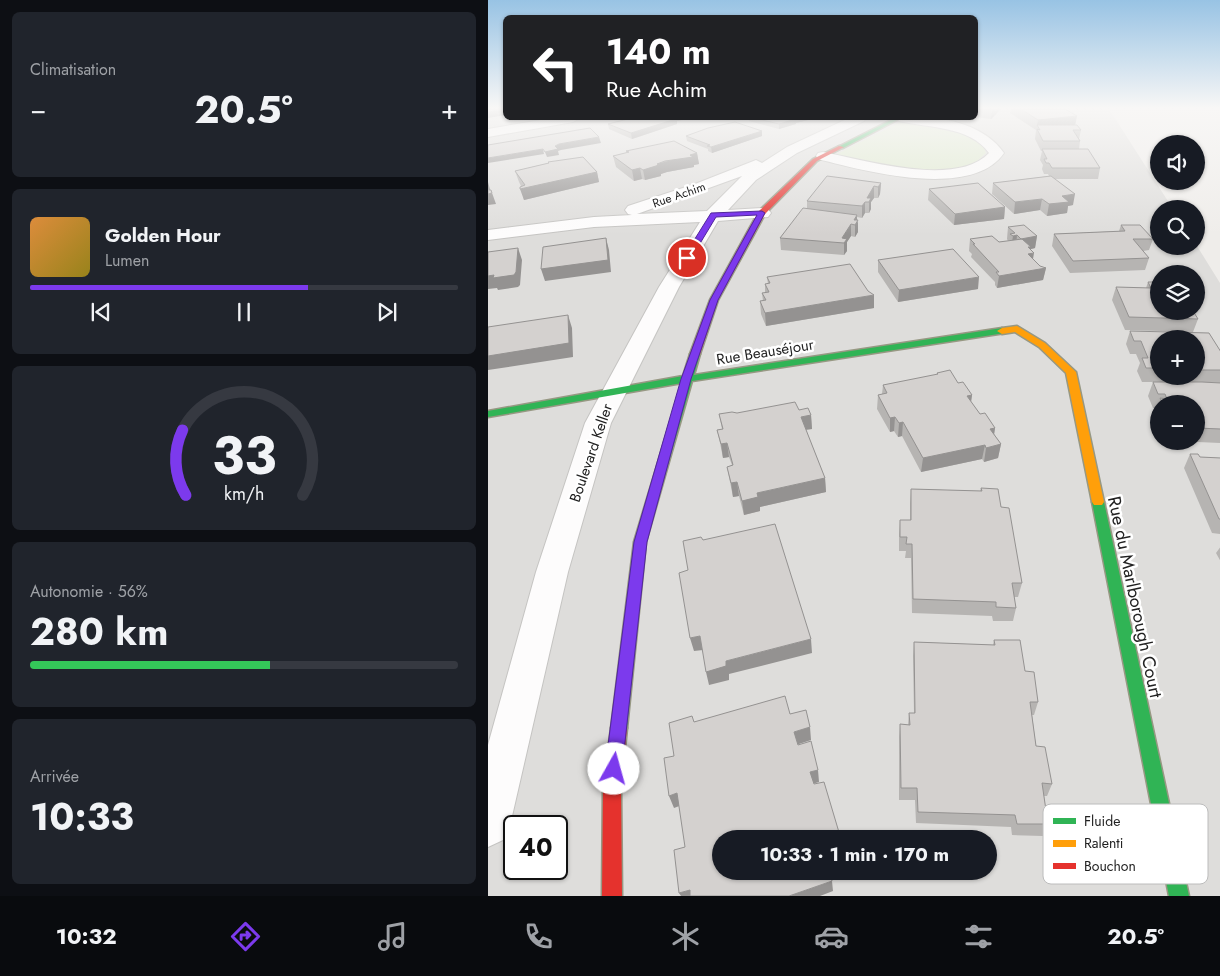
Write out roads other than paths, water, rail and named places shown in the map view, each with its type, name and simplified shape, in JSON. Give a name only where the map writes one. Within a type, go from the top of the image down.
[{"type":"street","name":"Boulevard Keller","points":[[488,825],[552,572],[598,423],[669,287],[713,215],[750,177],[790,151]]},
{"type":"street","name":"Rue Achim","points":[[594,222],[701,188],[790,151]]},
{"type":"street","points":[[612,896],[612,788],[640,542],[686,379],[714,300],[762,213],[815,160],[833,151]]},
{"type":"street","points":[[823,156],[903,172],[935,174],[965,172],[984,166],[997,154],[995,151]]},
{"type":"street","name":"Rue Achim","points":[[488,235],[594,222],[762,213]]},
{"type":"street","name":"Rue Beauséjour","points":[[488,414],[686,379],[1017,329]]},
{"type":"street","name":"Rue du Marlborough Court","points":[[1017,329],[1042,344],[1071,372],[1160,804]]}]
